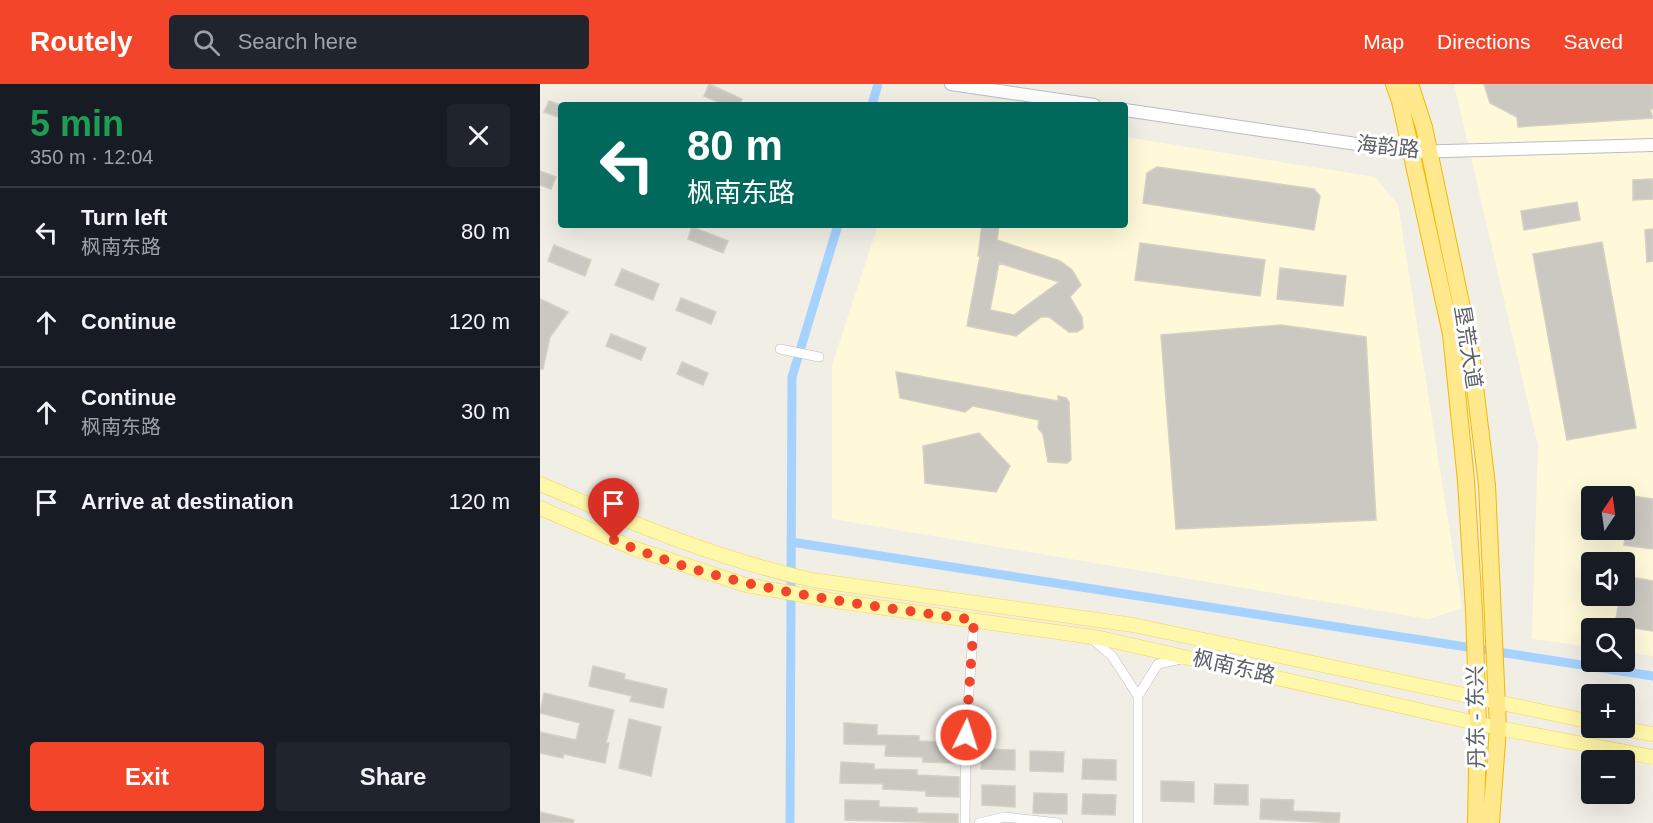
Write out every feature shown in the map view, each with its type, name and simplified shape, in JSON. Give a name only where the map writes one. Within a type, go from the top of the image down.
[{"type":"highway","name":"垦荒大道","points":[[1394,84],[1451,334],[1466,481],[1474,611]]},
{"type":"highway","name":"垦荒大道","points":[[1410,84],[1429,152],[1470,346],[1486,485],[1494,615]]},
{"type":"highway","name":"丹东 - 东兴","points":[[1474,611],[1478,723],[1476,823]]},
{"type":"highway","name":"丹东 - 东兴","points":[[1491,823],[1498,728],[1494,615]]},
{"type":"main road","points":[[951,84],[1074,102]]},
{"type":"main road","name":"海韵路","points":[[1128,110],[1411,152],[1653,146]]},
{"type":"main road","name":"枫南东路","points":[[540,484],[648,530],[770,571],[812,580],[1133,625],[1497,704],[1581,720]]},
{"type":"main road","name":"枫南东路","points":[[540,508],[633,548],[746,585],[1089,636],[1498,728],[1653,757]]},
{"type":"main road","points":[[1635,731],[1653,734]]},
{"type":"street","points":[[780,349],[819,357]]},
{"type":"street","points":[[964,823],[966,735],[974,620]]},
{"type":"street","points":[[1089,636],[1112,656],[1138,696]]},
{"type":"street","points":[[1138,823],[1138,696],[1145,681],[1158,664],[1189,657]]},
{"type":"street","points":[[979,823],[1005,817],[1058,823]]},
{"type":"shaded area","points":[[1454,84],[1653,84],[1653,656],[1635,653],[1635,618],[1581,618],[1581,646],[1532,639],[1538,446]]},
{"type":"shaded area","points":[[1128,137],[1375,177],[1398,205],[1462,608],[1428,619],[832,519],[832,365],[877,228],[1128,228]]},
{"type":"building","points":[[709,84],[742,99],[740,102],[718,102],[704,96]]},
{"type":"building","points":[[1484,84],[1653,84],[1653,109],[1650,109],[1653,118],[1518,127],[1517,117],[1490,103]]},
{"type":"building","points":[[549,101],[558,104],[558,117],[544,112]]},
{"type":"building","points":[[1157,167],[1314,189],[1320,196],[1314,230],[1143,203],[1147,173]]},
{"type":"building","points":[[540,171],[556,177],[551,189],[540,185]]},
{"type":"building","points":[[1653,179],[1653,199],[1633,200],[1633,180]]},
{"type":"building","points":[[1577,202],[1580,220],[1524,230],[1521,211]]},
{"type":"building","points":[[692,228],[695,228],[728,241],[723,253],[688,239]]},
{"type":"building","points":[[982,228],[999,228],[997,240],[1060,261],[1072,270],[1081,285],[1070,297],[1082,317],[1083,328],[1077,332],[1069,332],[1049,317],[1041,317],[1016,336],[967,326],[980,256],[978,256]],"holes":[[[999,263],[1059,282],[1014,315],[990,310]]]},
{"type":"building","points":[[1653,229],[1653,261],[1647,262],[1645,230]]},
{"type":"building","points":[[1602,242],[1636,428],[1567,440],[1533,254]]},
{"type":"building","points":[[1140,243],[1265,260],[1260,296],[1135,280]]},
{"type":"building","points":[[554,245],[591,260],[585,276],[548,261]]},
{"type":"building","points":[[1280,268],[1346,276],[1343,306],[1277,299]]},
{"type":"building","points":[[622,269],[659,284],[653,300],[615,285]]},
{"type":"building","points":[[681,298],[716,312],[711,324],[676,310]]},
{"type":"building","points":[[540,299],[568,312],[550,337],[543,369],[540,369]]},
{"type":"building","points":[[1281,325],[1366,337],[1376,520],[1176,529],[1161,335]]},
{"type":"building","points":[[611,334],[646,348],[641,360],[606,346]]},
{"type":"building","points":[[682,362],[708,373],[703,385],[677,374]]},
{"type":"building","points":[[896,372],[1058,401],[1058,396],[1066,398],[1069,402],[1071,460],[1067,463],[1048,462],[1043,434],[1038,428],[1039,420],[973,406],[965,412],[900,398]]},
{"type":"building","points":[[979,433],[1010,466],[996,492],[925,483],[923,446]]},
{"type":"building","points":[[1635,496],[1653,499],[1653,549],[1624,545],[1625,540],[1635,540]]},
{"type":"building","points":[[1635,578],[1653,581],[1653,631],[1635,628],[1635,618],[1616,618],[1618,606],[1635,606]]},
{"type":"building","points":[[593,666],[625,674],[624,679],[667,689],[663,708],[630,701],[632,696],[589,686]]},
{"type":"building","points":[[544,693],[614,710],[606,743],[609,743],[605,763],[564,754],[563,758],[540,753],[540,732],[576,740],[580,723],[540,713]]},
{"type":"building","points":[[629,719],[661,727],[651,776],[619,768]]},
{"type":"building","points":[[844,723],[877,725],[877,735],[919,736],[919,741],[957,743],[956,763],[923,762],[923,757],[885,756],[886,745],[844,744]]},
{"type":"building","points":[[982,749],[1015,750],[1015,770],[981,769]]},
{"type":"building","points":[[1030,751],[1064,752],[1063,772],[1030,771]]},
{"type":"building","points":[[1083,759],[1116,760],[1116,780],[1082,779]]},
{"type":"building","points":[[841,762],[874,764],[874,769],[917,770],[917,775],[959,777],[959,797],[926,796],[926,791],[883,789],[883,784],[840,783]]},
{"type":"building","points":[[1161,781],[1194,782],[1194,802],[1161,801]]},
{"type":"building","points":[[1215,784],[1248,785],[1248,805],[1214,804]]},
{"type":"building","points":[[982,785],[1015,786],[1015,807],[982,805]]},
{"type":"building","points":[[1034,793],[1067,794],[1067,814],[1033,813]]},
{"type":"building","points":[[1083,794],[1116,795],[1115,815],[1082,814]]},
{"type":"building","points":[[1261,799],[1294,800],[1293,811],[1340,813],[1339,823],[1260,819]]},
{"type":"building","points":[[845,800],[879,801],[879,807],[917,808],[917,813],[958,814],[958,823],[845,820]]},
{"type":"building","points":[[540,812],[574,820],[573,823],[540,823]]},
{"type":"waterway","points":[[873,102],[878,84]]},
{"type":"waterway","points":[[790,823],[792,377],[837,228]]},
{"type":"waterway","points":[[791,542],[1653,676]]},
{"type":"route","points":[[614,540],[746,585],[842,602],[974,620],[966,735]]}]
